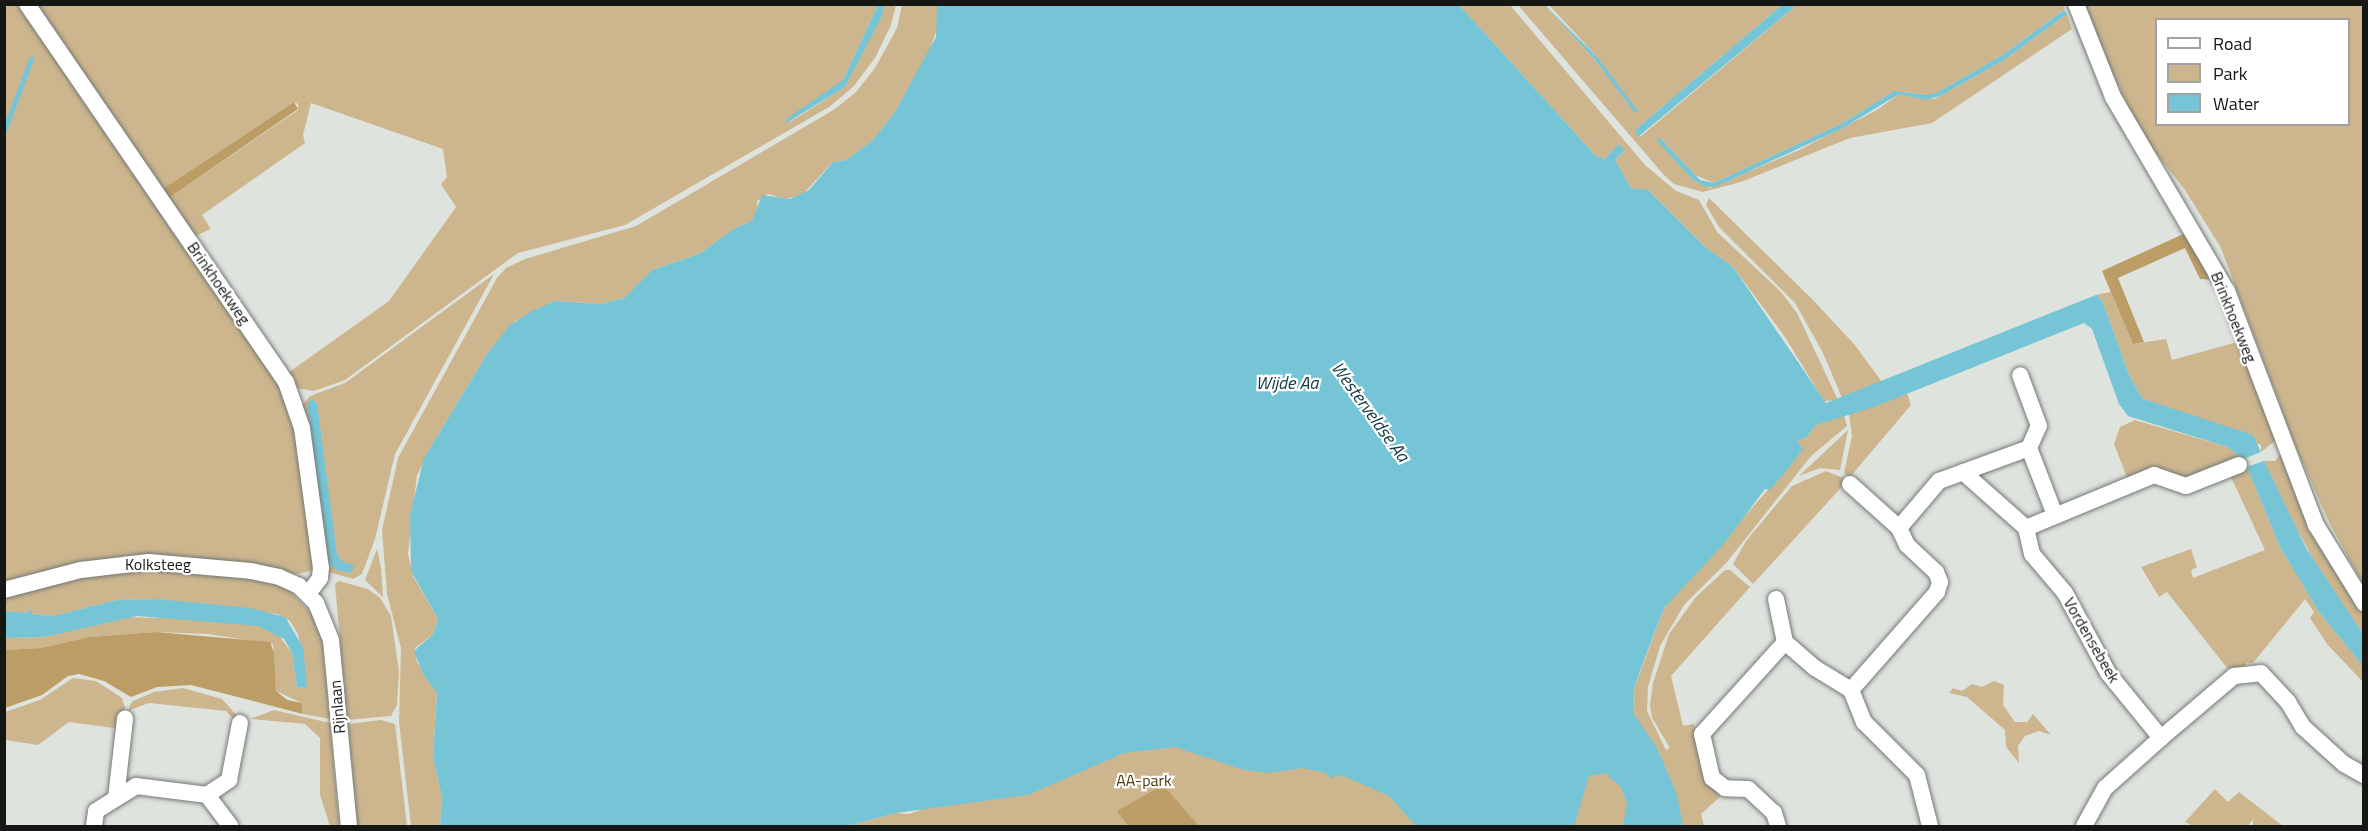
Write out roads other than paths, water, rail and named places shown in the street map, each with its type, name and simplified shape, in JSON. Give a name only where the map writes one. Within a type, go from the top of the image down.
[{"type":"street","name":"Brinkhoekweg","points":[[27,4],[286,382],[302,428],[321,568],[320,578],[308,594]]},
{"type":"street","name":"Brinkhoekweg","points":[[2076,4],[2113,97],[2227,291],[2316,525],[2364,603]]},
{"type":"street","points":[[1899,528],[1939,481],[2029,448],[2039,426],[2020,375]]},
{"type":"street","points":[[2029,448],[2055,514]]},
{"type":"street","points":[[1963,472],[2026,528],[2055,514],[2154,475],[2186,486],[2239,465]]},
{"type":"street","points":[[1850,484],[1899,528],[1907,545],[1936,572],[1940,582],[1937,592],[1851,690]]},
{"type":"street","name":"Vordensebeek","points":[[2026,528],[2032,554],[2065,593],[2108,673],[2161,738]]},
{"type":"street","name":"Kolksteeg","points":[[4,591],[81,570],[163,562],[268,574],[290,581],[308,594]]},
{"type":"street","name":"Rijnlaan","points":[[308,594],[323,616],[331,640],[349,826]]},
{"type":"street","points":[[1776,599],[1785,642],[1815,668],[1851,690],[1864,722],[1917,775],[1930,826]]},
{"type":"street","points":[[1778,826],[1774,813],[1748,789],[1725,788],[1712,778],[1702,735],[1785,642]]},
{"type":"street","points":[[2084,826],[2104,788],[2234,676],[2261,673],[2288,702],[2303,727],[2344,764],[2364,776]]},
{"type":"street","points":[[116,798],[125,719]]},
{"type":"street","points":[[94,826],[96,811],[136,786],[207,795],[229,780],[240,723]]},
{"type":"street","points":[[207,795],[230,826]]},
{"type":"water","points":[[878,5],[884,5],[882,16],[845,87],[786,123],[786,119],[843,80]]},
{"type":"water","name":"Wijde Aa","points":[[937,5],[1459,5],[1596,156],[1604,159],[1619,144],[1625,150],[1615,160],[1631,188],[1648,190],[1705,247],[1733,267],[1826,403],[2096,295],[2102,300],[2129,375],[2143,399],[2253,435],[2261,452],[2243,459],[2228,447],[2128,416],[2119,404],[2092,329],[2084,323],[1874,407],[1816,425],[1807,437],[1797,441],[1803,449],[1791,465],[1770,490],[1765,489],[1723,545],[1664,608],[1633,691],[1634,714],[1657,748],[1677,795],[1683,826],[1623,826],[1627,803],[1621,787],[1605,773],[1589,776],[1574,826],[1416,826],[1389,796],[1346,777],[1336,775],[1331,779],[1326,773],[1303,768],[1268,773],[1244,770],[1175,747],[1124,753],[1028,795],[896,813],[847,826],[440,826],[442,798],[433,757],[437,693],[423,674],[414,651],[433,634],[438,619],[411,571],[410,515],[424,458],[487,354],[510,325],[532,311],[555,301],[601,304],[624,298],[652,270],[699,254],[735,228],[752,221],[762,195],[790,199],[809,190],[833,162],[846,160],[873,140],[895,112],[936,37]]},
{"type":"water","points":[[1545,5],[1598,58],[1638,111],[1634,112],[1596,61]]},
{"type":"water","points":[[1782,5],[1797,5],[1638,137],[1635,130]]},
{"type":"water","points":[[2064,10],[2067,14],[2004,60],[1940,96],[1926,100],[1899,94],[1843,128],[1715,187],[1706,187],[1692,179],[1657,141],[1660,138],[1700,180],[1714,183],[1841,124],[1894,91],[1926,95],[1938,92],[2001,56]]},
{"type":"water","points":[[311,399],[317,403],[337,555],[343,562],[354,565],[351,573],[336,570],[329,563],[307,405]]},
{"type":"water","points":[[2264,461],[2306,548],[2363,634],[2363,666],[2319,612],[2280,547],[2247,467]]},
{"type":"water","points":[[157,599],[250,608],[285,617],[303,647],[307,687],[297,688],[292,653],[284,639],[258,626],[137,616],[44,637],[5,638],[5,611],[28,613],[31,609],[32,614],[53,616],[117,600]]},
{"type":"waterway","points":[[4,131],[31,59]]},
{"type":"water label","name":"Westerveldse Aa","points":[[1370,412]]},
{"type":"park label","name":"AA-park","points":[[1144,780]]}]
